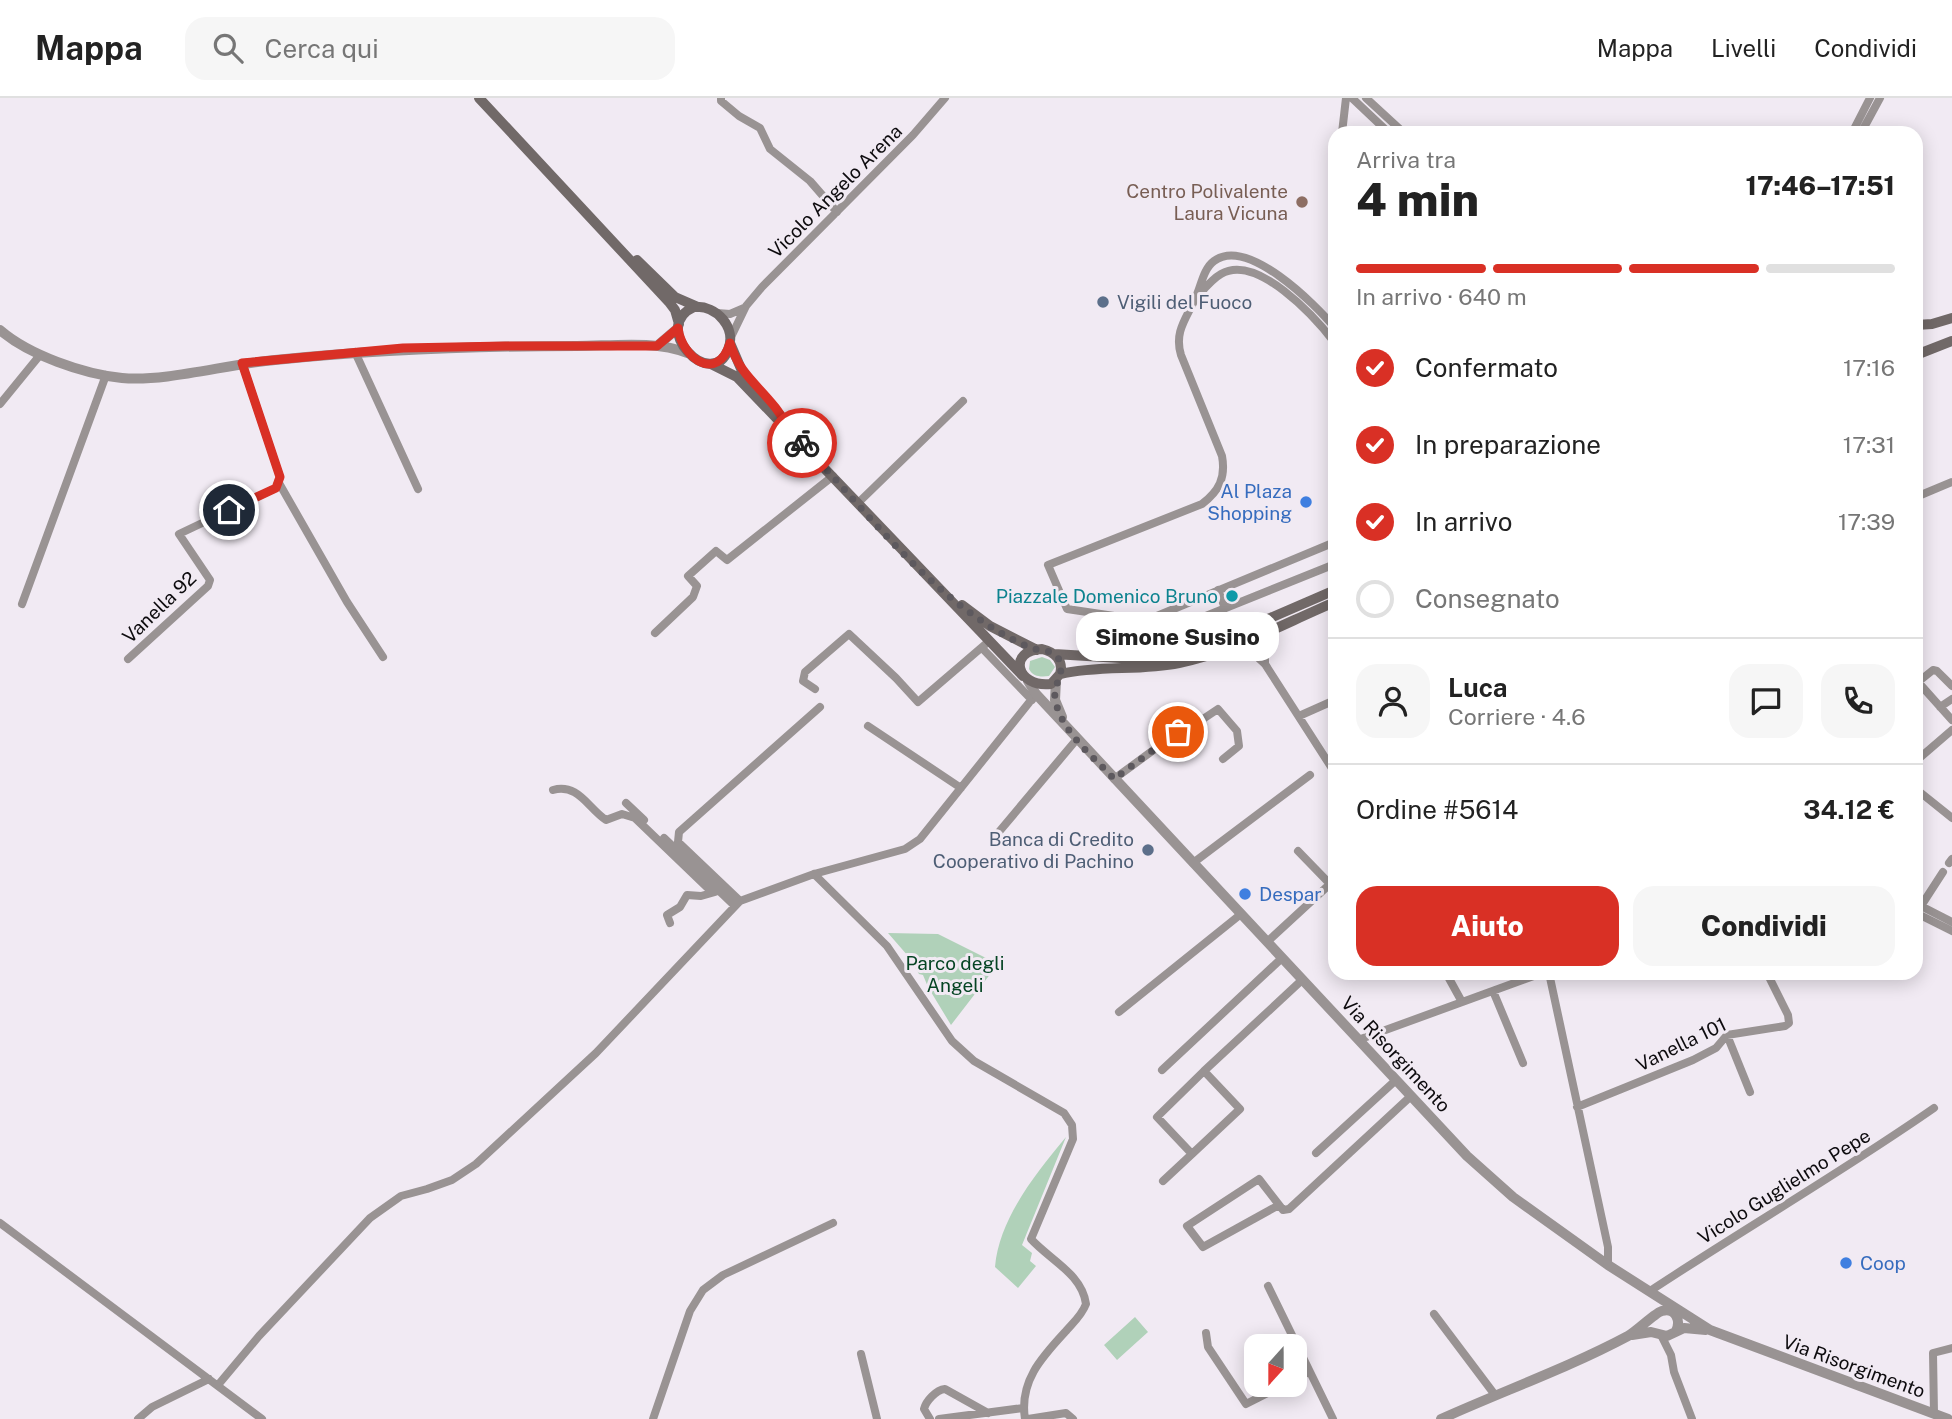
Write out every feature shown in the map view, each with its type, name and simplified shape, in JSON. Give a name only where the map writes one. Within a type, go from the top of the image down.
[{"type":"main road","points":[[480,98],[669,302],[675,310],[681,341],[687,353],[698,361],[711,364],[737,377],[930,579],[985,645],[1026,679],[1046,684],[1058,677],[1094,668],[1155,667],[1217,653],[1328,604]]},
{"type":"main road","points":[[610,238],[652,272],[675,297],[717,313],[727,327],[737,363],[742,371],[775,406],[796,437]]},
{"type":"main road","points":[[678,326],[688,310],[699,307]]},
{"type":"main road","points":[[1923,325],[1952,318]]},
{"type":"main road","points":[[711,364],[725,356],[730,341]]},
{"type":"main road","points":[[1923,352],[1952,341]]},
{"type":"main road","points":[[930,579],[990,626],[1037,650],[1095,658],[1154,657],[1180,653],[1210,644],[1328,593]]},
{"type":"main road","points":[[1026,679],[1019,665],[1023,656],[1037,650]]},
{"type":"main road","points":[[1054,654],[1061,663],[1058,677]]},
{"type":"street","points":[[721,98],[739,116],[760,128],[770,149],[810,181],[837,212]]},
{"type":"street","name":"Vicolo Angelo Arena","points":[[730,341],[747,306],[762,287],[913,135],[945,98]]},
{"type":"street","points":[[1343,126],[1346,98]]},
{"type":"street","points":[[1352,98],[1382,126]]},
{"type":"street","points":[[1366,98],[1396,126]]},
{"type":"street","points":[[1856,126],[1870,98]]},
{"type":"street","points":[[1865,126],[1880,98]]},
{"type":"street","points":[[1328,320],[1314,305],[1262,265],[1237,255],[1227,255],[1211,263],[1180,328],[1179,348],[1222,456],[1224,467],[1220,485],[1214,495],[1202,504],[1048,565],[1067,609],[1141,620],[1152,618],[1328,545]]},
{"type":"street","points":[[1195,299],[1222,274],[1248,270],[1263,276],[1289,295],[1328,336]]},
{"type":"street","points":[[717,313],[737,313],[747,306]]},
{"type":"street","points":[[657,346],[678,326]]},
{"type":"street","points":[[0,330],[23,347],[40,355],[106,375],[128,378],[152,378],[242,363],[355,352],[505,346],[657,346],[687,353]]},
{"type":"street","points":[[355,352],[418,489]]},
{"type":"street","points":[[0,404],[40,355]]},
{"type":"street","points":[[242,363],[280,477],[279,483],[347,602],[383,657]]},
{"type":"street","points":[[22,604],[106,375]]},
{"type":"street","points":[[858,503],[963,401]]},
{"type":"street","points":[[655,634],[693,597],[697,586],[688,576],[716,551],[727,560],[833,476]]},
{"type":"street","points":[[1923,495],[1952,482]]},
{"type":"street","name":"Vanella 92","points":[[128,659],[208,586],[210,580],[179,534],[276,488],[279,483]]},
{"type":"street","points":[[1152,618],[1161,634],[1328,567]]},
{"type":"street","points":[[1218,590],[1225,608]]},
{"type":"street","points":[[1265,664],[1273,629]]},
{"type":"street","points":[[218,1385],[259,1336],[370,1218],[401,1196],[452,1180],[476,1164],[596,1053],[738,903],[814,874],[905,849],[920,839],[1034,697],[985,645],[918,702],[849,634],[806,672],[803,681],[815,689]]},
{"type":"street","points":[[1236,644],[1253,653],[1265,664],[1328,762]]},
{"type":"street","points":[[1923,678],[1933,670],[1937,671],[1952,686]]},
{"type":"street","points":[[1058,677],[1055,700],[1067,727]]},
{"type":"street","name":"Via Risorgimento","points":[[1026,679],[1034,697],[1067,727],[1358,1040],[1495,1182],[1608,1265],[1663,1300],[1674,1311],[1710,1330],[1948,1419]]},
{"type":"street","points":[[1923,688],[1952,720]]},
{"type":"street","points":[[1940,707],[1952,699]]},
{"type":"street","points":[[1299,716],[1328,703]]},
{"type":"street","points":[[738,903],[678,842],[679,832],[820,707]]},
{"type":"street","points":[[1114,779],[1178,732],[1185,731],[1218,709],[1237,731],[1239,746],[1223,759]]},
{"type":"street","points":[[868,726],[961,788]]},
{"type":"street","points":[[1923,755],[1952,730]]},
{"type":"street","points":[[998,833],[1077,739]]},
{"type":"street","points":[[1193,863],[1310,775]]},
{"type":"street","points":[[553,790],[564,787],[576,792],[606,820],[622,814],[635,818],[717,892],[738,903]]},
{"type":"street","points":[[1923,795],[1952,818]]},
{"type":"street","points":[[626,803],[717,892]]},
{"type":"street","points":[[1298,851],[1328,882]]},
{"type":"street","points":[[1923,901],[1943,872]]},
{"type":"street","points":[[814,874],[887,946],[952,1041],[974,1060],[1063,1113],[1072,1125],[1073,1139],[1031,1239],[1072,1276],[1080,1287],[1086,1304],[1080,1316],[1032,1372],[1025,1388],[1023,1408],[1026,1419],[1066,1413],[1073,1419]]},
{"type":"street","points":[[1267,942],[1328,886]]},
{"type":"street","points":[[670,923],[667,915],[680,907],[687,895],[701,896],[717,892]]},
{"type":"street","points":[[1923,910],[1952,922]]},
{"type":"street","points":[[1923,911],[1952,931]]},
{"type":"street","points":[[1119,1012],[1241,914]]},
{"type":"street","points":[[1162,1070],[1282,958]]},
{"type":"street","points":[[1192,1154],[1157,1116],[1302,980]]},
{"type":"street","points":[[1451,980],[1462,1002]]},
{"type":"street","points":[[1358,1040],[1523,980]]},
{"type":"street","points":[[1550,980],[1608,1247],[1608,1265]]},
{"type":"street","name":"Vanella 101","points":[[1577,1107],[1693,1060],[1716,1048],[1727,1035],[1785,1026],[1789,1023],[1788,1015],[1770,980]]},
{"type":"street","points":[[1493,991],[1523,1063]]},
{"type":"street","points":[[1727,1035],[1750,1092]]},
{"type":"street","points":[[1163,1181],[1240,1109],[1204,1072]]},
{"type":"street","points":[[1317,1153],[1396,1080]]},
{"type":"street","points":[[1279,1205],[1203,1247],[1187,1226],[1259,1179],[1283,1210],[1289,1209],[1411,1096]]},
{"type":"street","name":"Vicolo Guglielmo Pepe","points":[[1650,1291],[1743,1229],[1830,1178],[1934,1108]]},
{"type":"street","points":[[0,1223],[262,1419]]},
{"type":"street","points":[[653,1419],[690,1311],[703,1290],[723,1275],[833,1223]]},
{"type":"street","points":[[1639,1284],[1649,1296],[1655,1316],[1653,1326],[1671,1355],[1674,1372],[1692,1419]]},
{"type":"street","points":[[1268,1286],[1333,1419]]},
{"type":"street","points":[[1441,1419],[1630,1335],[1662,1311],[1674,1311],[1679,1323],[1671,1355]]},
{"type":"street","points":[[1434,1314],[1495,1395]]},
{"type":"street","points":[[1630,1335],[1651,1332],[1670,1335],[1693,1328],[1710,1330]]},
{"type":"street","points":[[1206,1333],[1208,1347],[1246,1404],[1260,1397]]},
{"type":"street","points":[[1934,1414],[1933,1353],[1952,1348]]},
{"type":"street","points":[[861,1354],[877,1419]]},
{"type":"street","points":[[138,1419],[152,1408],[209,1379]]},
{"type":"street","points":[[930,1419],[924,1409],[925,1403],[945,1389],[988,1413]]},
{"type":"street","points":[[939,1419],[1023,1408]]},
{"type":"green space","points":[[1042,657],[1050,660],[1055,667],[1049,676],[1035,675],[1029,669],[1030,661]]},
{"type":"green space","name":"Parco degli Angeli","points":[[888,933],[938,934],[998,964],[951,1025],[923,975],[919,974]]},
{"type":"green space","points":[[1066,1137],[1022,1245],[1032,1253],[1030,1261],[1036,1266],[1018,1288],[995,1267],[998,1249],[1011,1214],[1031,1181]]},
{"type":"green space","points":[[1135,1317],[1148,1332],[1117,1360],[1104,1345]]},
{"type":"way so far","points":[[802,443],[930,579],[990,626],[1037,650],[1048,651],[1059,659],[1062,668],[1054,690],[1059,710],[1067,727],[1114,779],[1178,732]]},
{"type":"place","name":"Centro Polivalente Laura Vicuna","points":[[1302,202]]},
{"type":"place","name":"Vigili del Fuoco","points":[[1103,302]]},
{"type":"place","name":"Al Plaza Shopping","points":[[1306,502]]},
{"type":"place","name":"Piazzale Domenico Bruno","points":[[1232,596]]},
{"type":"place","name":"Simone Susino","points":[[1178,732]]},
{"type":"place","name":"Banca di Credito Cooperativo di Pachino","points":[[1148,850]]},
{"type":"place","name":"Despar","points":[[1245,894]]},
{"type":"place","name":"Coop","points":[[1846,1263]]},
{"type":"route","points":[[229,510],[276,488],[280,477],[242,363],[403,348],[657,346],[678,328],[683,348],[704,363],[719,361],[725,356],[730,343],[742,371],[775,406],[802,443]]}]
